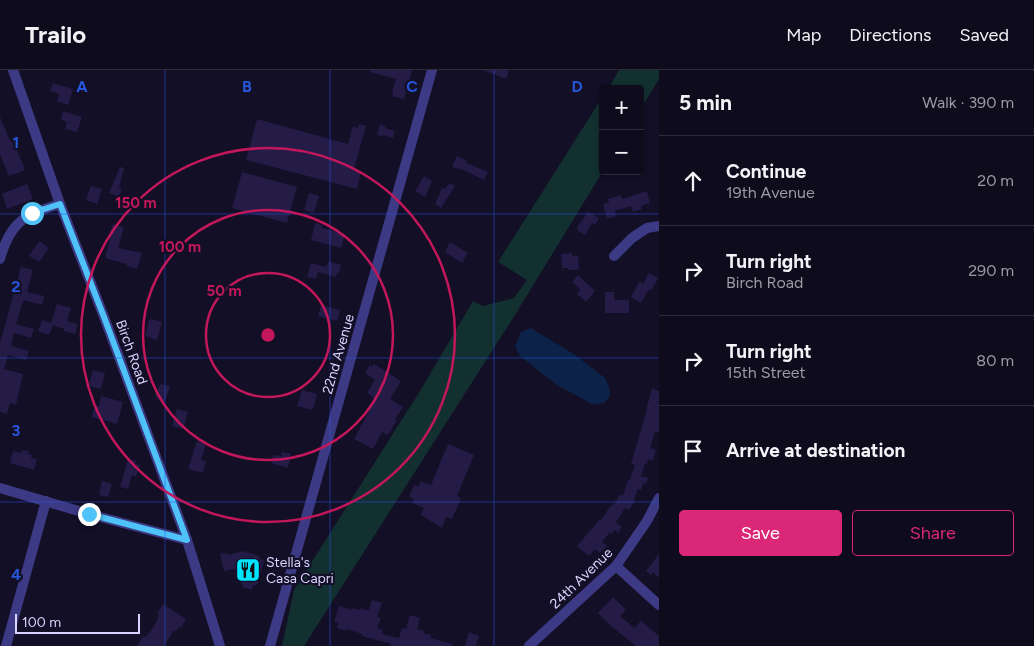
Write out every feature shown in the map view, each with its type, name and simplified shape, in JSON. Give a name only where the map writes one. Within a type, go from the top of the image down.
[{"type":"street","name":"Birch Road","points":[[14,70],[60,204],[187,540],[220,646]]},
{"type":"street","name":"22nd Avenue","points":[[270,646],[432,70]]},
{"type":"street","points":[[0,259],[9,235],[18,223],[32,213],[60,204]]},
{"type":"street","points":[[614,256],[632,238],[647,228],[659,226]]},
{"type":"street","points":[[0,488],[187,540]]},
{"type":"street","name":"24th Avenue","points":[[530,646],[616,566],[647,521],[659,498]]},
{"type":"street","points":[[6,646],[46,501]]},
{"type":"street","points":[[616,566],[659,605]]},
{"type":"green space","points":[[619,70],[659,70],[659,79],[644,103],[644,85],[610,85]]},
{"type":"green space","points":[[599,102],[599,175],[601,175],[515,315],[304,646],[282,646],[294,590],[420,391],[473,301],[483,306],[514,298],[527,280],[498,262]]},
{"type":"water","points":[[531,328],[575,355],[605,378],[610,396],[604,403],[594,405],[557,385],[520,356],[515,346],[521,332]]},
{"type":"building","points":[[371,70],[412,70],[404,99],[392,96],[396,79],[370,72]]},
{"type":"building","points":[[483,70],[509,70],[506,79]]},
{"type":"building","points":[[53,83],[73,89],[68,105],[57,101],[59,94],[50,91]]},
{"type":"building","points":[[63,111],[82,117],[77,132],[65,129],[67,122],[61,120]]},
{"type":"building","points":[[0,117],[10,141],[13,140],[25,170],[9,176],[0,154]]},
{"type":"building","points":[[257,119],[348,144],[353,126],[358,128],[359,124],[366,126],[354,169],[361,171],[357,189],[246,160]]},
{"type":"building","points":[[380,124],[386,126],[385,128],[395,131],[393,138],[377,135]]},
{"type":"building","points":[[457,156],[467,161],[466,163],[488,172],[484,180],[452,167]]},
{"type":"building","points":[[120,167],[124,168],[119,188],[122,189],[119,197],[109,193]]},
{"type":"building","points":[[242,172],[297,187],[287,223],[232,208]]},
{"type":"building","points":[[424,176],[432,181],[425,197],[415,191]]},
{"type":"building","points":[[449,183],[455,186],[441,208],[435,204],[442,188],[445,189]]},
{"type":"building","points":[[27,184],[33,199],[7,209],[2,194]]},
{"type":"building","points":[[91,186],[102,189],[97,204],[86,200]]},
{"type":"building","points":[[647,191],[650,203],[641,206],[642,209],[633,212],[631,206],[615,211],[616,216],[607,219],[603,204],[609,202],[608,199],[621,195],[622,199]]},
{"type":"building","points":[[309,193],[319,196],[314,213],[304,210]]},
{"type":"building","points":[[588,212],[599,218],[595,225],[592,223],[585,235],[577,230],[577,227]]},
{"type":"building","points":[[315,223],[322,225],[322,228],[345,234],[341,248],[311,240]]},
{"type":"building","points":[[113,224],[124,227],[118,248],[142,253],[137,269],[105,258]]},
{"type":"building","points":[[39,241],[49,248],[40,261],[38,261],[29,256]]},
{"type":"building","points":[[450,242],[468,253],[462,263],[445,252]]},
{"type":"building","points":[[572,253],[572,256],[578,256],[579,270],[562,268],[561,254]]},
{"type":"building","points":[[328,261],[341,265],[336,277],[318,272],[316,279],[307,277],[311,263],[326,267]]},
{"type":"building","points":[[21,267],[33,270],[27,292],[44,296],[42,305],[24,300],[21,307],[16,324],[34,329],[31,338],[14,333],[11,346],[29,351],[26,360],[8,355],[4,369],[23,374],[16,405],[10,403],[7,414],[0,412],[0,343]]},
{"type":"building","points":[[649,273],[658,278],[651,291],[649,289],[641,303],[631,297],[639,282],[643,284]]},
{"type":"building","points":[[578,275],[595,291],[586,302],[577,294],[580,289],[572,282]]},
{"type":"building","points":[[605,292],[614,292],[614,300],[629,300],[629,313],[605,313]]},
{"type":"building","points":[[57,304],[71,308],[67,321],[78,324],[75,334],[53,325],[49,335],[38,331],[42,320],[51,323]]},
{"type":"building","points":[[321,305],[340,310],[337,321],[318,316]]},
{"type":"building","points":[[149,320],[162,322],[157,340],[145,336]]},
{"type":"building","points":[[374,364],[401,381],[390,399],[403,407],[388,435],[382,432],[373,449],[354,439],[374,398],[367,393],[375,380],[365,373],[370,365],[372,367]]},
{"type":"building","points":[[93,370],[105,373],[101,389],[88,386]]},
{"type":"building","points":[[160,384],[170,386],[165,402],[155,397]]},
{"type":"building","points":[[652,389],[659,391],[659,433],[655,432],[650,448],[656,450],[653,461],[648,459],[641,476],[648,478],[646,484],[643,483],[641,490],[638,489],[635,501],[629,510],[625,508],[616,522],[622,527],[618,533],[615,530],[612,534],[610,532],[602,542],[607,546],[600,553],[595,549],[589,556],[577,546],[600,521],[612,504],[614,505],[620,494],[623,496],[635,465],[631,464]]},
{"type":"building","points":[[302,390],[317,394],[312,410],[297,406]]},
{"type":"building","points":[[101,396],[123,402],[117,424],[92,417],[95,405],[99,406]]},
{"type":"building","points":[[177,409],[188,412],[183,429],[172,426]]},
{"type":"building","points":[[197,441],[206,444],[201,460],[206,461],[203,473],[188,469]]},
{"type":"building","points":[[448,444],[474,455],[457,496],[461,498],[452,519],[446,517],[442,528],[421,515],[424,508],[412,503],[414,499],[409,497],[414,485],[419,486],[420,481],[431,485]]},
{"type":"building","points":[[22,450],[29,451],[28,454],[32,455],[31,458],[37,459],[34,470],[10,463],[13,451],[21,453]]},
{"type":"building","points":[[282,452],[291,454],[288,468],[271,463],[273,455],[281,456]]},
{"type":"building","points":[[128,459],[136,461],[135,464],[140,465],[136,477],[132,475],[128,489],[120,487]]},
{"type":"building","points":[[102,481],[112,484],[108,497],[99,495]]},
{"type":"building","name":"Stella's Casa Capri","points":[[243,551],[259,556],[259,559],[264,560],[258,584],[253,586],[252,590],[243,588],[240,579],[238,580],[235,569],[224,571],[220,554],[227,553],[228,555]]},
{"type":"building","points":[[659,554],[659,578],[653,572],[651,575],[646,571]]},
{"type":"building","points":[[613,597],[626,610],[620,616],[634,628],[641,621],[659,636],[659,646],[636,646],[598,613]]},
{"type":"building","points":[[372,600],[382,603],[377,617],[381,618],[377,628],[383,630],[382,634],[399,638],[402,628],[406,629],[410,615],[420,618],[417,629],[431,635],[431,638],[452,644],[452,646],[390,646],[391,644],[362,636],[362,634],[337,628],[339,623],[334,621],[339,606],[352,610],[353,608],[360,610],[361,608],[369,611]]},
{"type":"building","points":[[163,604],[186,619],[181,628],[179,627],[176,631],[174,630],[164,646],[137,646],[143,636],[146,637],[149,634],[158,619],[159,615],[157,614]]},
{"type":"building","points":[[469,632],[479,636],[476,646],[465,646]]},
{"type":"place","name":"Stella's Casa Capri","points":[[248,570]]},
{"type":"route","points":[[32,213],[60,204],[187,540],[89,514]]}]
